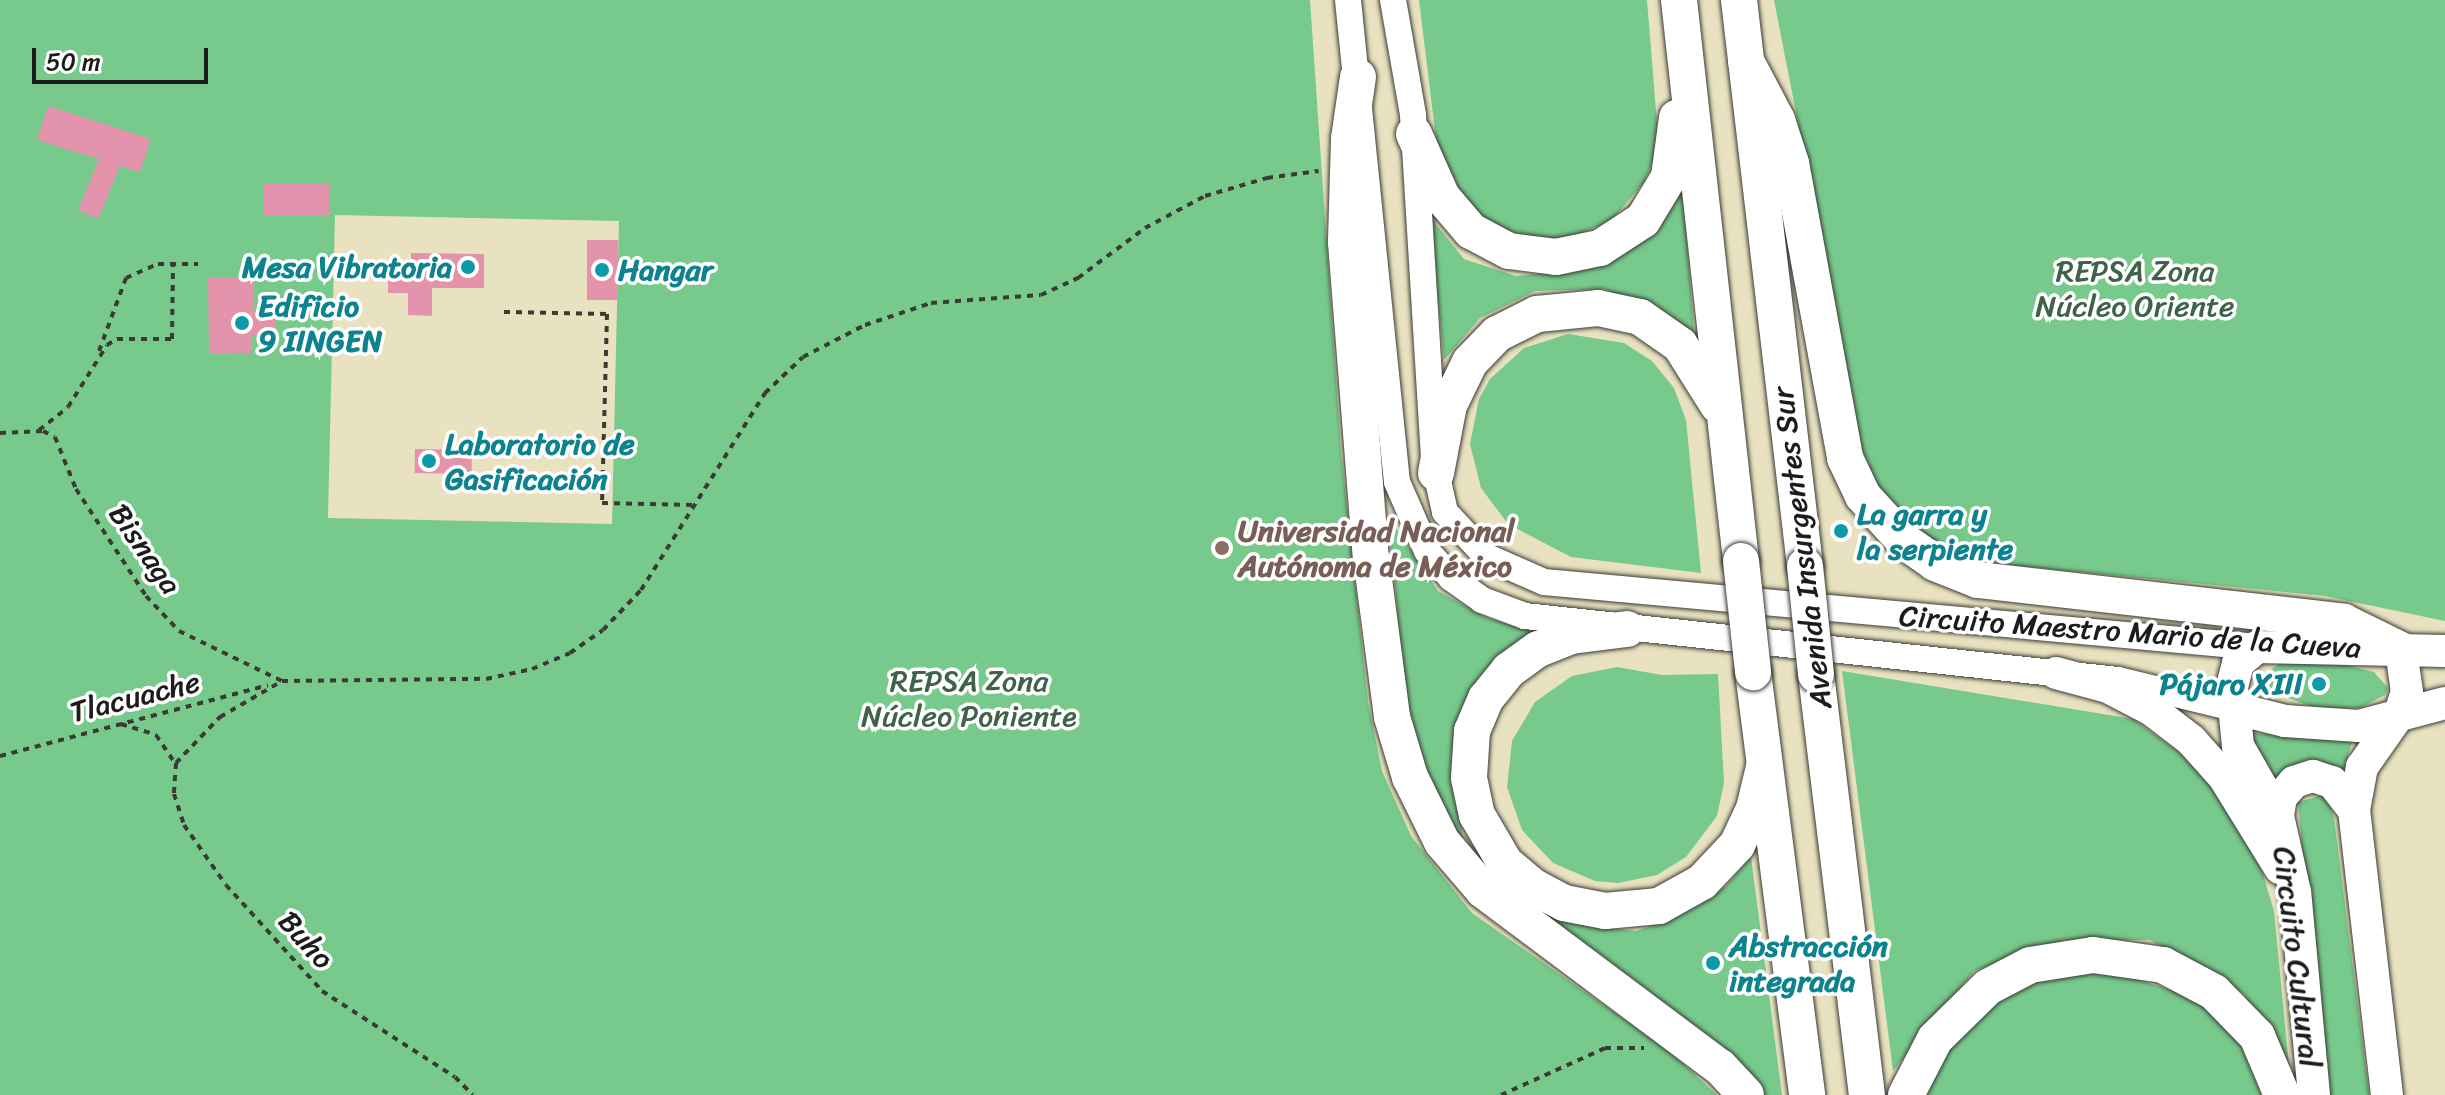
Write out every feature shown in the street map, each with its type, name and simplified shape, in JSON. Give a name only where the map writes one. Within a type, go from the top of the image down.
[{"type":"main road","name":"Avenida Insurgentes Sur","points":[[1739,0],[1867,1095]]},
{"type":"main road","points":[[1414,134],[1442,197],[1483,240],[1524,254],[1556,257],[1616,240],[1653,206],[1674,162],[1680,4]]},
{"type":"main road","name":"Avenida Insurgentes Sur","points":[[1680,4],[1764,767],[1807,1095]]},
{"type":"main road","points":[[1746,61],[1777,120],[1791,163],[1845,458],[1863,496],[1904,541],[1935,563],[1978,580],[2344,622],[2374,632],[2401,650]]},
{"type":"main road","points":[[1358,77],[1347,169],[1346,242],[1371,557],[1392,717],[1410,777],[1442,842],[1483,890],[1675,1034],[1746,1095]]},
{"type":"main road","points":[[1436,473],[1449,405],[1483,347],[1523,319],[1574,308],[1621,311],[1669,334],[1710,386],[1728,440]]},
{"type":"main road","points":[[1627,629],[1571,636],[1538,649],[1509,670],[1486,698],[1472,731],[1469,778],[1477,815],[1505,863],[1532,886],[1574,906],[1605,911],[1659,906],[1702,882],[1737,845],[1764,767]]},
{"type":"main road","points":[[1906,1095],[1935,1039],[1969,1001],[2030,965],[2093,955],[2163,965],[2214,992],[2257,1036],[2282,1095]]},
{"type":"street","name":"Circuito Maestro Mario de la Cueva","points":[[1348,0],[1397,482],[1409,518],[1427,551],[1451,578],[1482,600],[1525,616],[1627,629],[2118,680],[2285,721],[2359,726],[2445,703]]},
{"type":"street","name":"Circuito Maestro Mario de la Cueva","points":[[1393,0],[1414,134],[1436,473],[1445,512],[1487,557],[1544,582],[2257,647],[2445,651]]},
{"type":"street","name":"Circuito Cultural","points":[[2257,647],[2238,663],[2232,686],[2237,709],[2238,746],[2278,816],[2295,892],[2314,1095]]},
{"type":"street","points":[[2387,1095],[2354,810],[2362,767],[2400,713],[2408,671],[2401,650]]},
{"type":"street","points":[[2056,673],[2108,687],[2152,710],[2191,740],[2224,777],[2295,892]]},
{"type":"street","points":[[2278,816],[2281,797],[2294,782],[2313,776],[2332,782],[2354,810]]},
{"type":"path","points":[[114,724],[156,735],[176,763],[220,717],[282,681],[486,679],[551,662],[587,643],[623,611],[657,569],[765,393],[803,357],[843,335],[931,303],[1002,302],[1041,295],[1078,278],[1145,228],[1205,196],[1267,178],[1347,169]]},
{"type":"path","points":[[98,353],[117,339],[172,339],[173,264]]},
{"type":"path","points":[[0,433],[37,431],[68,407],[98,353],[126,278],[145,267],[198,264]]},
{"type":"path","points":[[504,312],[607,314],[602,503],[694,505]]},
{"type":"path","name":"Bisnaga","points":[[37,431],[55,437],[76,489],[146,596],[179,631],[282,681]]},
{"type":"path","name":"Tlacuache","points":[[0,756],[282,681]]},
{"type":"path","name":"Buho","points":[[176,763],[174,794],[181,818],[226,885],[322,991],[464,1083],[473,1095]]},
{"type":"path","points":[[1501,1095],[1605,1048],[1642,1049],[1675,1034]]},
{"type":"green space","name":"REPSA Zona Núcleo Poniente","points":[[0,0],[1310,0],[1341,451],[1368,702],[1382,771],[1411,836],[1472,913],[1668,1050],[1717,1095],[0,1095]],"holes":[[[335,215],[619,221],[612,524],[328,518]]]},
{"type":"green space","points":[[1419,0],[1647,0],[1659,148],[1644,182],[1611,221],[1557,243],[1496,228],[1456,200],[1436,139]]},
{"type":"green space","name":"REPSA Zona Núcleo Oriente","points":[[1774,0],[2445,0],[2445,621],[2325,596],[1978,562],[1921,535],[1882,495],[1865,466]]},
{"type":"green space","points":[[1683,186],[1694,332],[1605,289],[1535,291],[1480,318],[1444,360],[1430,217],[1464,259],[1516,276],[1581,269],[1655,235]]},
{"type":"green space","points":[[1568,334],[1624,343],[1652,361],[1674,388],[1686,420],[1701,573],[1571,557],[1508,524],[1481,488],[1470,444],[1479,399],[1490,379],[1524,348]]},
{"type":"green space","points":[[1388,516],[1438,591],[1487,618],[1535,632],[1487,672],[1453,738],[1464,854],[1427,782],[1408,718]]},
{"type":"green space","points":[[2330,661],[2374,672],[2388,688],[2385,695],[2360,708],[2316,708],[2271,692],[2261,677],[2280,663]]},
{"type":"green space","points":[[1617,667],[1662,675],[1718,674],[1724,783],[1717,816],[1686,857],[1657,875],[1618,883],[1595,881],[1553,863],[1522,830],[1507,787],[1512,741],[1535,702],[1572,676]]},
{"type":"green space","points":[[1842,671],[2133,719],[2203,770],[2250,831],[2274,911],[2291,1087],[2244,994],[2150,940],[2065,940],[1974,971],[1893,1071]]},
{"type":"green space","points":[[2249,735],[2352,742],[2344,769],[2314,760],[2284,771],[2276,781]]},
{"type":"green space","points":[[2327,794],[2334,818],[2369,1095],[2324,1095],[2298,802]]},
{"type":"green space","points":[[1751,857],[1782,1095],[1763,1095],[1739,1068],[1554,921],[1636,931],[1672,919],[1726,886]]},
{"type":"green space","points":[[2059,969],[2129,977],[2193,997],[2244,1044],[2261,1095],[1923,1095],[1943,1050],[1981,1003]]},
{"type":"building","points":[[48,106],[151,139],[140,172],[120,166],[98,219],[78,210],[99,159],[37,140]]},
{"type":"building","points":[[264,183],[329,183],[329,216],[264,216]]},
{"type":"building","name":"Hangar","points":[[587,240],[618,240],[618,300],[587,300]]},
{"type":"building","points":[[411,253],[484,254],[484,288],[432,288],[432,316],[408,315],[408,293],[388,293],[388,265],[411,265]]},
{"type":"building","name":"Edificio 9 IINGEN","points":[[208,278],[253,278],[254,312],[276,312],[276,334],[252,335],[252,353],[209,354]]},
{"type":"building","points":[[415,449],[472,450],[472,474],[415,473]]},
{"type":"place","name":"Mesa Vibratoria","points":[[468,267]]},
{"type":"place","name":"Hangar","points":[[602,270]]},
{"type":"place","name":"Edificio 9 IINGEN","points":[[242,323]]},
{"type":"place","name":"Laboratorio de Gasificación","points":[[429,461]]},
{"type":"place","name":"La garra y la serpiente","points":[[1841,531]]},
{"type":"place","name":"Universidad Nacional Autónoma de México","points":[[1222,548]]},
{"type":"place","name":"Pájaro XIII","points":[[2319,684]]},
{"type":"place","name":"Abstracción integrada","points":[[1713,963]]}]
